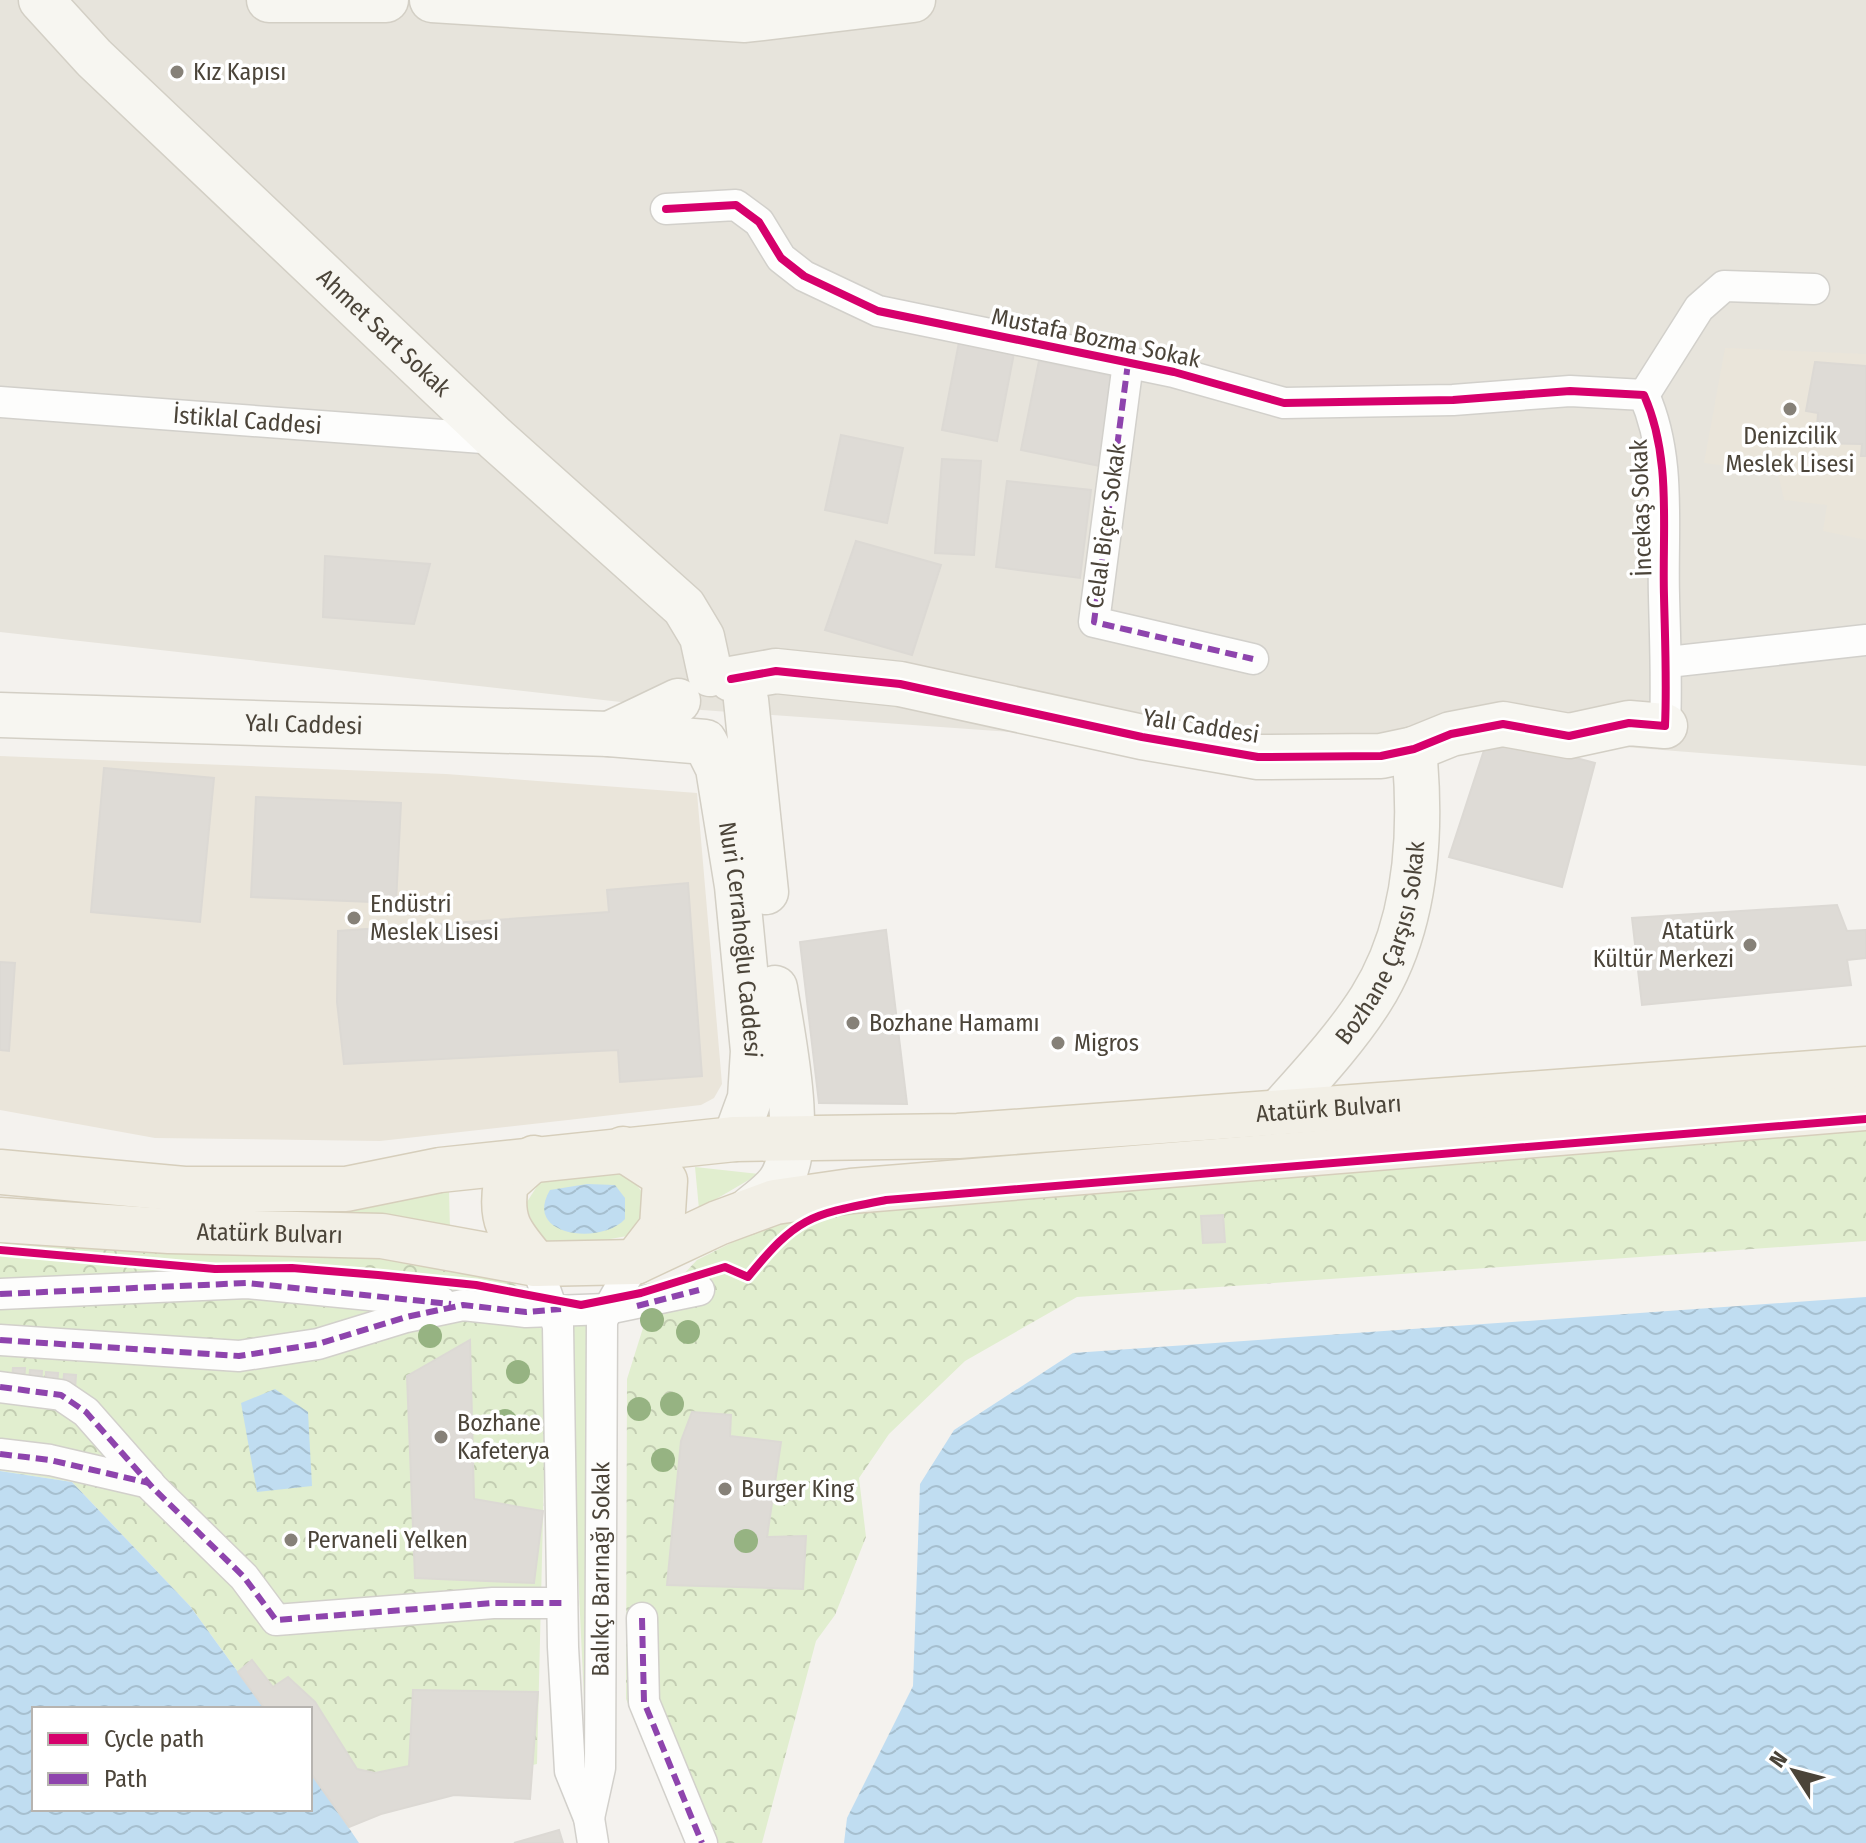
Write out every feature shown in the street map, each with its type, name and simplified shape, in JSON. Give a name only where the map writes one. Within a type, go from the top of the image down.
[{"type":"main road","name":"Atatürk Bulvarı","points":[[0,1172],[184,1189],[346,1189],[440,1170],[735,1139],[792,1141],[958,1136],[1866,1069]]},
{"type":"main road","name":"Atatürk Bulvarı","points":[[0,1220],[169,1231],[382,1236],[536,1264],[635,1262],[775,1202],[836,1193],[1866,1108]]},
{"type":"main road","points":[[623,1149],[660,1173],[665,1181],[662,1227],[635,1262]]},
{"type":"main road","points":[[534,1158],[506,1183],[504,1216],[511,1235],[536,1264]]},
{"type":"street","name":"Ahmet Sart Sokak","points":[[41,0],[94,58],[496,439],[684,607],[702,637],[716,688]]},
{"type":"street","points":[[269,0],[386,0]]},
{"type":"street","points":[[432,0],[533,3],[745,20],[913,0]]},
{"type":"street","name":"Mustafa Bozma Sokak","points":[[666,209],[736,205],[759,222],[781,258],[804,276],[878,311],[1174,372],[1284,403],[1453,400],[1523,392],[1605,390],[1644,395]]},
{"type":"street","points":[[1644,395],[1699,308],[1724,286],[1814,289]]},
{"type":"street","name":"Celal Biçer Sokak","points":[[1128,363],[1094,622],[1253,659]]},
{"type":"street","name":"İncekaş Sokak","points":[[1644,395],[1657,424],[1665,489],[1664,597],[1668,662],[1665,726]]},
{"type":"street","name":"İstiklal Caddesi","points":[[0,402],[496,439]]},
{"type":"street","points":[[1668,662],[1866,640]]},
{"type":"street","name":"Yalı Caddesi","points":[[0,715],[609,734],[716,688],[776,671],[900,684],[1142,737],[1258,757],[1381,756],[1414,749],[1451,734],[1503,724],[1569,736],[1629,723],[1665,726]]},
{"type":"street","points":[[609,734],[715,743],[735,734],[746,716],[716,688]]},
{"type":"street","name":"Nuri Cerrahoğlu Caddesi","points":[[716,688],[680,722],[694,738],[705,742],[718,768],[737,886],[753,1051],[750,1098],[735,1139]]},
{"type":"street","name":"Nuri Cerrahoğlu Caddesi","points":[[716,688],[775,988],[788,1076],[792,1141]]},
{"type":"street","name":"Bozhane Çarşısı Sokak","points":[[1278,1113],[1371,999],[1398,945],[1420,809],[1414,749]]},
{"type":"street","name":"Nuri Cerrahoğlu Caddesi","points":[[788,1076],[807,1110],[830,1127],[864,1138]]},
{"type":"street","name":"Atatürk Bulvarı","points":[[747,1212],[780,1182],[792,1141]]},
{"type":"street","points":[[604,1314],[635,1262]]},
{"type":"street","name":"Balıkçı Barınağı Sokak","points":[[536,1264],[556,1318],[562,1603],[570,1771],[591,1831]]},
{"type":"street","points":[[0,1294],[247,1283],[399,1296],[556,1318],[604,1314],[699,1290]]},
{"type":"street","points":[[0,1340],[239,1356],[318,1344],[406,1317],[463,1305]]},
{"type":"street","name":"Balıkçı Barınağı Sokak","points":[[591,1831],[600,1768],[604,1314]]},
{"type":"street","points":[[0,1387],[61,1395],[86,1412],[149,1483],[244,1577],[276,1620],[493,1603],[562,1603]]},
{"type":"street","points":[[0,1454],[50,1460],[149,1483]]},
{"type":"street","points":[[642,1618],[644,1702],[702,1843]]},
{"type":"shaded area","points":[[0,0],[1866,0],[1866,766],[1612,746],[1303,753],[674,708],[0,632]]},
{"type":"shaded area","name":"Denizcilik Meslek Lisesi","points":[[1725,348],[1866,354],[1866,540],[1823,531],[1827,505],[1784,500],[1778,473],[1704,463]]},
{"type":"shaded area","name":"Endüstri Meslek Lisesi","points":[[0,756],[446,774],[697,793],[722,1084],[714,1098],[701,1105],[380,1141],[155,1138],[0,1110]]},
{"type":"green space","points":[[1866,1113],[1866,1241],[1077,1297],[965,1361],[889,1434],[859,1478],[866,1537],[835,1615],[816,1641],[762,1843],[689,1843],[626,1699],[627,1379],[648,1312],[697,1260],[779,1219]]},
{"type":"green space","points":[[695,1167],[759,1174],[699,1209]]},
{"type":"green space","points":[[623,1173],[639,1188],[645,1201],[633,1235],[593,1242],[541,1241],[525,1205],[541,1180]]},
{"type":"green space","points":[[449,1190],[450,1230],[220,1212]]},
{"type":"green space","points":[[0,1215],[320,1230],[513,1281],[538,1313],[547,1352],[537,1764],[336,1806],[312,1707],[264,1707],[190,1606],[72,1482],[0,1471]]},
{"type":"green space","points":[[589,1313],[584,1699],[566,1314]]},
{"type":"water","points":[[587,1184],[615,1185],[625,1198],[625,1219],[614,1227],[584,1234],[555,1227],[547,1218],[544,1206],[550,1190]]},
{"type":"water","points":[[1866,1297],[1866,1843],[844,1843],[847,1818],[913,1686],[920,1484],[954,1430],[1073,1353]]},
{"type":"water","points":[[275,1389],[308,1412],[312,1486],[257,1492],[241,1403]]},
{"type":"water","points":[[0,1471],[72,1482],[190,1606],[264,1707],[32,1707],[32,1811],[312,1811],[312,1773],[359,1843],[0,1843]]},
{"type":"building","points":[[961,332],[1016,343],[997,441],[942,430]]},
{"type":"building","points":[[1039,361],[1118,377],[1100,466],[1021,450]]},
{"type":"building","points":[[1815,362],[1866,366],[1866,456],[1861,456],[1862,444],[1816,443],[1818,413],[1806,411]]},
{"type":"building","points":[[841,435],[903,448],[887,523],[825,510]]},
{"type":"building","points":[[942,459],[981,461],[974,555],[935,553]]},
{"type":"building","points":[[1007,481],[1091,490],[1080,578],[996,567]]},
{"type":"building","points":[[856,541],[941,565],[912,655],[825,630]]},
{"type":"building","points":[[325,556],[430,564],[414,624],[323,617]]},
{"type":"building","points":[[1489,735],[1595,763],[1562,887],[1449,857]]},
{"type":"building","points":[[104,768],[214,778],[200,922],[91,912]]},
{"type":"building","points":[[256,797],[401,803],[396,903],[251,897]]},
{"type":"building","points":[[688,883],[702,1076],[620,1082],[618,1050],[344,1064],[337,1002],[338,931],[609,912],[607,890]]},
{"type":"building","name":"Atatürk Kültür Merkezi","points":[[1837,905],[1847,931],[1866,930],[1866,958],[1847,960],[1851,985],[1642,1005],[1632,918]]},
{"type":"building","name":"Bozhane Hamamı","points":[[886,930],[907,1104],[819,1103],[800,942]]},
{"type":"building","points":[[0,962],[15,963],[9,1051],[0,1050]]},
{"type":"building","points":[[1223,1215],[1225,1242],[1203,1243],[1201,1216]]},
{"type":"building","name":"Bozhane Kafeterya","points":[[470,1340],[474,1499],[543,1511],[534,1583],[415,1578],[407,1376]]},
{"type":"building","points":[[13,1368],[25,1368],[24,1382],[12,1379]]},
{"type":"building","points":[[30,1370],[42,1371],[41,1385],[29,1381]]},
{"type":"building","points":[[46,1372],[58,1373],[57,1387],[46,1383]]},
{"type":"building","points":[[64,1374],[76,1375],[75,1389],[63,1386]]},
{"type":"building","name":"Burger King","points":[[692,1412],[731,1415],[730,1436],[781,1442],[767,1537],[806,1536],[803,1589],[667,1585],[681,1441]]},
{"type":"building","points":[[252,1660],[273,1687],[288,1677],[315,1702],[357,1769],[375,1773],[409,1766],[413,1690],[538,1692],[530,1799],[454,1795],[381,1814],[349,1827],[312,1775],[312,1707],[264,1707],[238,1672]]},
{"type":"building","points":[[559,1830],[563,1843],[514,1843]]},
{"type":"marked path","points":[[1128,363],[1094,622],[1253,659]]},
{"type":"marked path","points":[[0,1294],[247,1283],[451,1304]]},
{"type":"marked path","points":[[637,1306],[699,1290]]},
{"type":"marked path","points":[[0,1340],[239,1356],[318,1344],[406,1317],[463,1305],[526,1312],[561,1309]]},
{"type":"marked path","points":[[0,1387],[61,1395],[86,1412],[153,1488],[244,1577],[276,1620],[493,1603],[562,1603]]},
{"type":"marked path","points":[[0,1454],[50,1460],[149,1483]]},
{"type":"marked path","points":[[642,1618],[644,1702],[702,1843]]},
{"type":"cycle path","points":[[666,209],[736,205],[759,222],[781,258],[804,276],[878,311],[1174,372],[1284,403],[1453,400],[1570,391],[1644,395],[1659,443],[1664,494],[1665,726],[1629,723],[1569,736],[1503,724],[1451,734],[1414,749],[1381,756],[1258,757],[1142,737],[900,684],[776,671],[731,679]]},
{"type":"cycle path","points":[[0,1250],[215,1269],[292,1268],[378,1275],[476,1285],[581,1305],[641,1293],[725,1267],[748,1277],[780,1241],[807,1221],[839,1210],[886,1200],[1866,1119]]},
{"type":"place","name":"Kız Kapısı","points":[[177,72]]},
{"type":"place","name":"Denizcilik Meslek Lisesi","points":[[1790,409]]},
{"type":"place","name":"Endüstri Meslek Lisesi","points":[[354,918]]},
{"type":"place","name":"Atatürk Kültür Merkezi","points":[[1750,945]]},
{"type":"place","name":"Bozhane Hamamı","points":[[853,1023]]},
{"type":"place","name":"Migros","points":[[1058,1043]]},
{"type":"place","name":"Bozhane Kafeterya","points":[[441,1437]]},
{"type":"place","name":"Burger King","points":[[725,1489]]},
{"type":"place","name":"Pervaneli Yelken","points":[[291,1540]]}]
